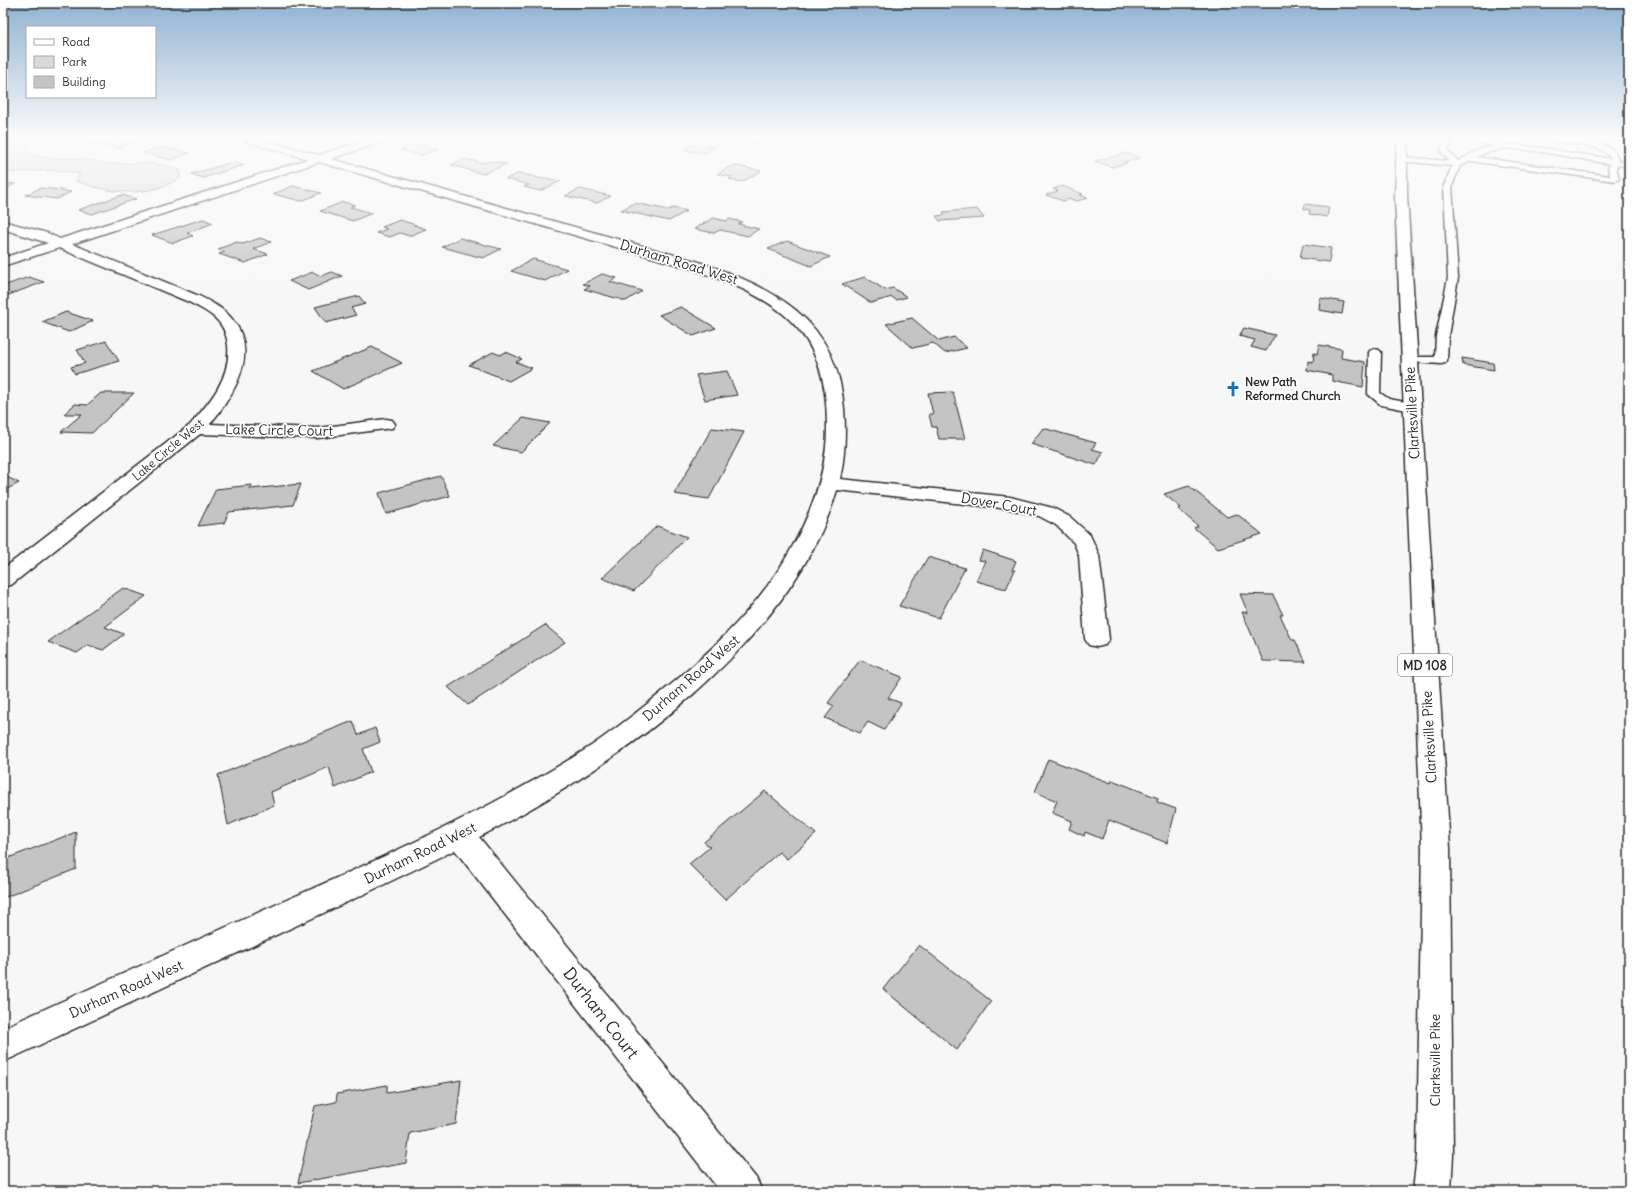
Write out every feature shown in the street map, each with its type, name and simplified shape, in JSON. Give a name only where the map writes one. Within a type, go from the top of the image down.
[{"type":"street","points":[[3,262],[209,195]]},
{"type":"street","name":"Durham Road West","points":[[3,1045],[371,877],[460,834],[535,793],[602,752],[708,667],[742,634],[774,596],[802,548],[822,509],[830,484],[835,459],[836,425],[834,394],[829,368],[819,345],[806,328],[788,310],[767,295],[744,283],[691,264],[445,195]]},
{"type":"street","name":"Clarksville Pike","points":[[1401,195],[1436,848],[1435,1147],[1432,1191]]},
{"type":"street","name":"Lake Circle West","points":[[3,225],[18,228],[194,299],[213,309],[226,320],[234,334],[237,350],[236,368],[226,389],[214,408],[196,429],[3,580]]},
{"type":"street","name":"Lake Circle Court","points":[[196,429],[318,433],[386,424]]},
{"type":"street","name":"Dover Court","points":[[830,484],[1010,503],[1046,512],[1063,521],[1083,540],[1089,555],[1096,639]]},
{"type":"street","name":"Durham Court","points":[[460,834],[743,1191]]},
{"type":"lane","points":[[1410,359],[1442,361],[1442,336],[1453,278],[1448,195]]},
{"type":"lane","points":[[1375,352],[1374,394],[1385,402],[1412,407]]},
{"type":"building","points":[[26,195],[66,195],[57,199]]},
{"type":"building","points":[[122,195],[136,199],[92,214],[78,210]]},
{"type":"building","points":[[276,195],[317,195],[301,201]]},
{"type":"building","points":[[605,195],[611,196],[597,203],[565,196]]},
{"type":"building","points":[[1046,195],[1081,195],[1088,198],[1077,201],[1070,199],[1063,201]]},
{"type":"building","points":[[343,202],[355,205],[350,207],[372,213],[353,221],[320,211]]},
{"type":"building","points":[[635,203],[668,210],[673,208],[687,211],[669,221],[621,210]]},
{"type":"building","points":[[1305,204],[1329,207],[1327,217],[1309,214],[1310,210],[1304,209]]},
{"type":"building","points":[[977,209],[984,218],[940,221],[936,216],[945,215],[943,212]]},
{"type":"building","points":[[713,218],[742,222],[738,224],[759,229],[748,236],[720,230],[714,233],[694,229]]},
{"type":"building","points":[[203,219],[213,223],[187,233],[193,236],[173,243],[152,235]]},
{"type":"building","points":[[400,220],[426,229],[409,236],[400,233],[390,237],[376,233],[387,229],[382,227]]},
{"type":"building","points":[[260,238],[271,242],[253,249],[268,254],[245,263],[219,254],[225,252],[218,249],[237,242],[243,244]]},
{"type":"building","points":[[460,238],[501,249],[483,258],[442,247]]},
{"type":"building","points":[[787,241],[830,257],[811,266],[768,249]]},
{"type":"building","points":[[1303,244],[1331,248],[1329,262],[1300,258]]},
{"type":"building","points":[[533,259],[567,269],[545,281],[511,271]]},
{"type":"building","points":[[313,272],[321,276],[332,272],[342,276],[308,290],[289,281]]},
{"type":"building","points":[[602,274],[617,278],[610,282],[642,291],[626,301],[584,289],[590,286],[583,284]]},
{"type":"building","points":[[29,277],[44,282],[3,297],[3,286]]},
{"type":"building","points":[[865,277],[885,290],[893,288],[907,297],[896,300],[892,297],[871,303],[842,284]]},
{"type":"building","points":[[359,296],[365,304],[351,308],[356,315],[326,323],[315,307]]},
{"type":"building","points":[[1320,298],[1344,302],[1342,314],[1319,310]]},
{"type":"building","points":[[681,307],[716,328],[693,336],[659,315]]},
{"type":"building","points":[[66,312],[93,321],[69,332],[42,322]]},
{"type":"building","points":[[912,318],[939,341],[954,337],[967,348],[945,353],[933,343],[913,348],[886,324]]},
{"type":"building","points":[[1244,328],[1275,335],[1266,351],[1251,347],[1255,340],[1239,336]]},
{"type":"building","points":[[106,341],[119,361],[75,374],[71,367],[85,363],[77,350]]},
{"type":"building","points":[[1319,345],[1342,349],[1341,358],[1365,362],[1363,387],[1332,381],[1332,375],[1307,370],[1308,361],[1313,362],[1314,353],[1317,354]]},
{"type":"building","points":[[372,347],[402,363],[343,389],[313,371]]},
{"type":"building","points":[[493,352],[500,355],[506,352],[522,359],[516,362],[532,368],[509,381],[469,365]]},
{"type":"building","points":[[1462,358],[1493,363],[1494,370],[1463,365]]},
{"type":"building","points":[[727,371],[737,395],[705,400],[696,375]]},
{"type":"building","points":[[953,392],[965,439],[939,439],[936,427],[932,427],[929,414],[933,414],[928,393]]},
{"type":"building","points":[[101,393],[134,393],[92,433],[61,432],[82,414],[64,414],[75,404],[87,405]]},
{"type":"building","points":[[523,418],[550,423],[521,452],[493,446]]},
{"type":"building","points":[[712,428],[744,432],[709,499],[674,494]]},
{"type":"building","points":[[1043,428],[1096,443],[1092,449],[1103,452],[1096,465],[1031,444]]},
{"type":"building","points":[[3,475],[19,483],[3,491]]},
{"type":"building","points":[[441,476],[450,496],[386,514],[379,493]]},
{"type":"building","points":[[301,484],[293,505],[229,512],[224,523],[198,526],[216,489],[252,485],[250,489]]},
{"type":"building","points":[[1189,486],[1227,517],[1237,514],[1262,534],[1218,548],[1194,528],[1198,526],[1178,509],[1181,508],[1164,494]]},
{"type":"building","points":[[657,526],[687,537],[634,591],[602,578]]},
{"type":"building","points":[[983,550],[1016,561],[1012,570],[1015,570],[1006,589],[976,581],[985,561],[979,560]]},
{"type":"building","points":[[928,557],[965,568],[939,618],[899,606]]},
{"type":"building","points":[[123,588],[146,596],[105,627],[124,634],[103,650],[88,645],[77,653],[48,642]]},
{"type":"building","points":[[1240,594],[1273,595],[1283,615],[1280,615],[1292,640],[1295,640],[1306,662],[1263,661],[1242,612],[1248,613]]},
{"type":"building","points":[[545,625],[565,642],[468,705],[448,687]]},
{"type":"building","points":[[860,660],[902,677],[888,698],[901,703],[884,730],[868,722],[860,733],[825,718],[834,706],[828,703]]},
{"type":"building","points":[[353,721],[358,735],[375,728],[380,742],[363,749],[371,772],[335,788],[329,767],[271,792],[274,805],[228,825],[218,775]]},
{"type":"building","points":[[1048,759],[1111,783],[1112,780],[1158,798],[1157,802],[1176,809],[1167,843],[1109,820],[1102,839],[1085,832],[1084,836],[1069,829],[1072,821],[1052,813],[1057,801],[1035,792]]},
{"type":"building","points":[[765,791],[816,834],[787,859],[779,852],[725,900],[689,864],[710,847],[704,842]]},
{"type":"building","points":[[76,832],[76,869],[3,898],[3,860]]},
{"type":"building","points":[[919,945],[991,1001],[957,1050],[883,989]]},
{"type":"building","points":[[461,1080],[456,1124],[410,1133],[406,1163],[298,1183],[315,1106],[336,1102],[337,1094],[387,1085],[387,1093]]},
{"type":"place","name":"New Path Reformed Church","points":[[1233,389]]}]
